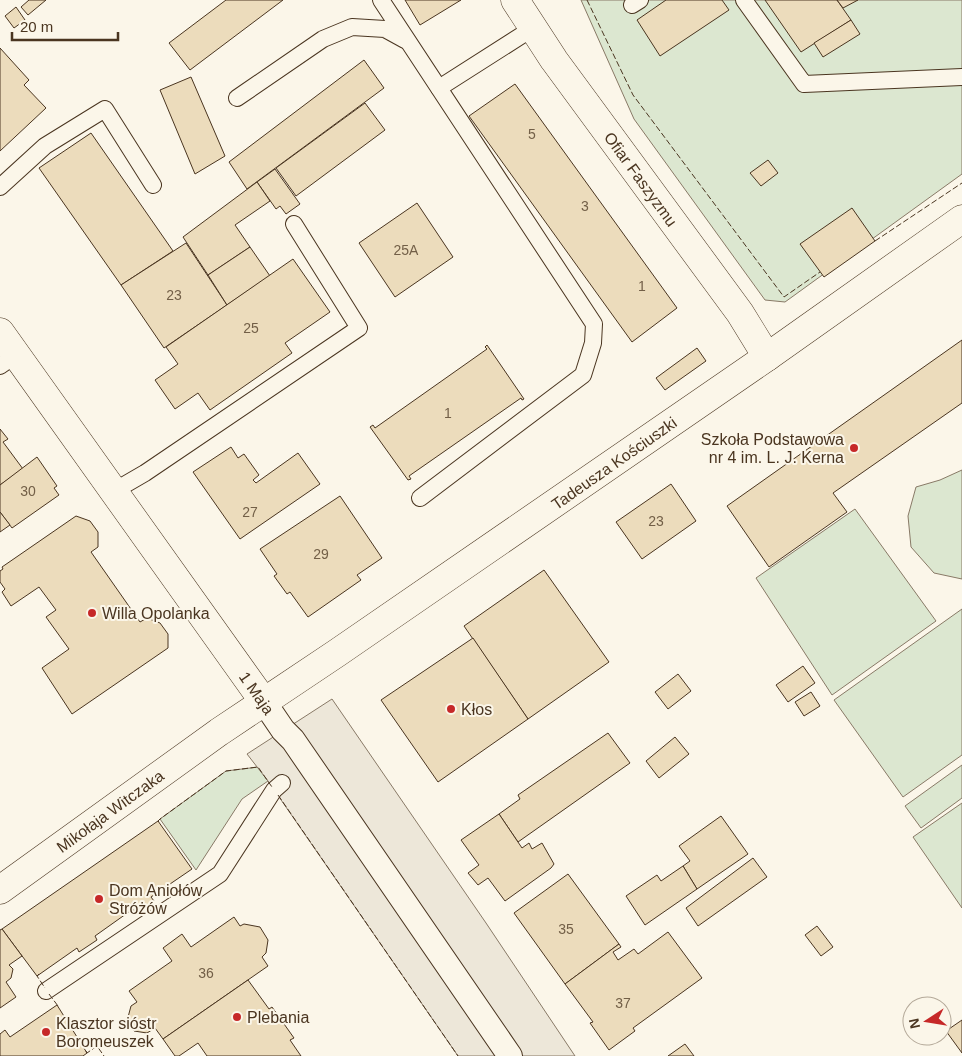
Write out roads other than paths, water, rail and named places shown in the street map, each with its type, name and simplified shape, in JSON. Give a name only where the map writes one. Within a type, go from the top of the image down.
[{"type":"street","name":"Ofiar Faszyzmu","points":[[515,0],[554,60],[740,313],[767,358]]},
{"type":"street","name":"Tadeusza Kościuszki","points":[[219,732],[767,358],[962,219]]},
{"type":"street","name":"1 Maja","points":[[0,332],[9,360],[114,491],[283,730],[293,740],[510,1056]]},
{"type":"street","name":"Mikołaja Witczaka","points":[[0,890],[219,732]]},
{"type":"lane","points":[[380,0],[594,324],[593,343],[582,375],[420,498]]},
{"type":"lane","points":[[744,0],[804,84],[962,77]]},
{"type":"lane","points":[[237,98],[322,39],[352,28],[385,29],[409,42]]},
{"type":"lane","points":[[439,88],[533,28]]},
{"type":"lane","points":[[0,187],[45,146],[105,109],[153,185]]},
{"type":"lane","points":[[114,491],[359,328],[294,224]]},
{"type":"lane","points":[[46,991],[220,874],[274,790],[282,783]]},
{"type":"place","name":"Szkoła Podstawowa nr 4 im. L. J. Kerna","points":[[854,448]]},
{"type":"place","name":"Willa Opolanka","points":[[92,613]]},
{"type":"place","name":"Kłos","points":[[451,709]]},
{"type":"place","name":"Dom Aniołów Stróżów","points":[[99,899]]},
{"type":"place","name":"Plebania","points":[[237,1017]]},
{"type":"place","name":"Klasztor sióstr Boromeuszek","points":[[46,1032]]}]
